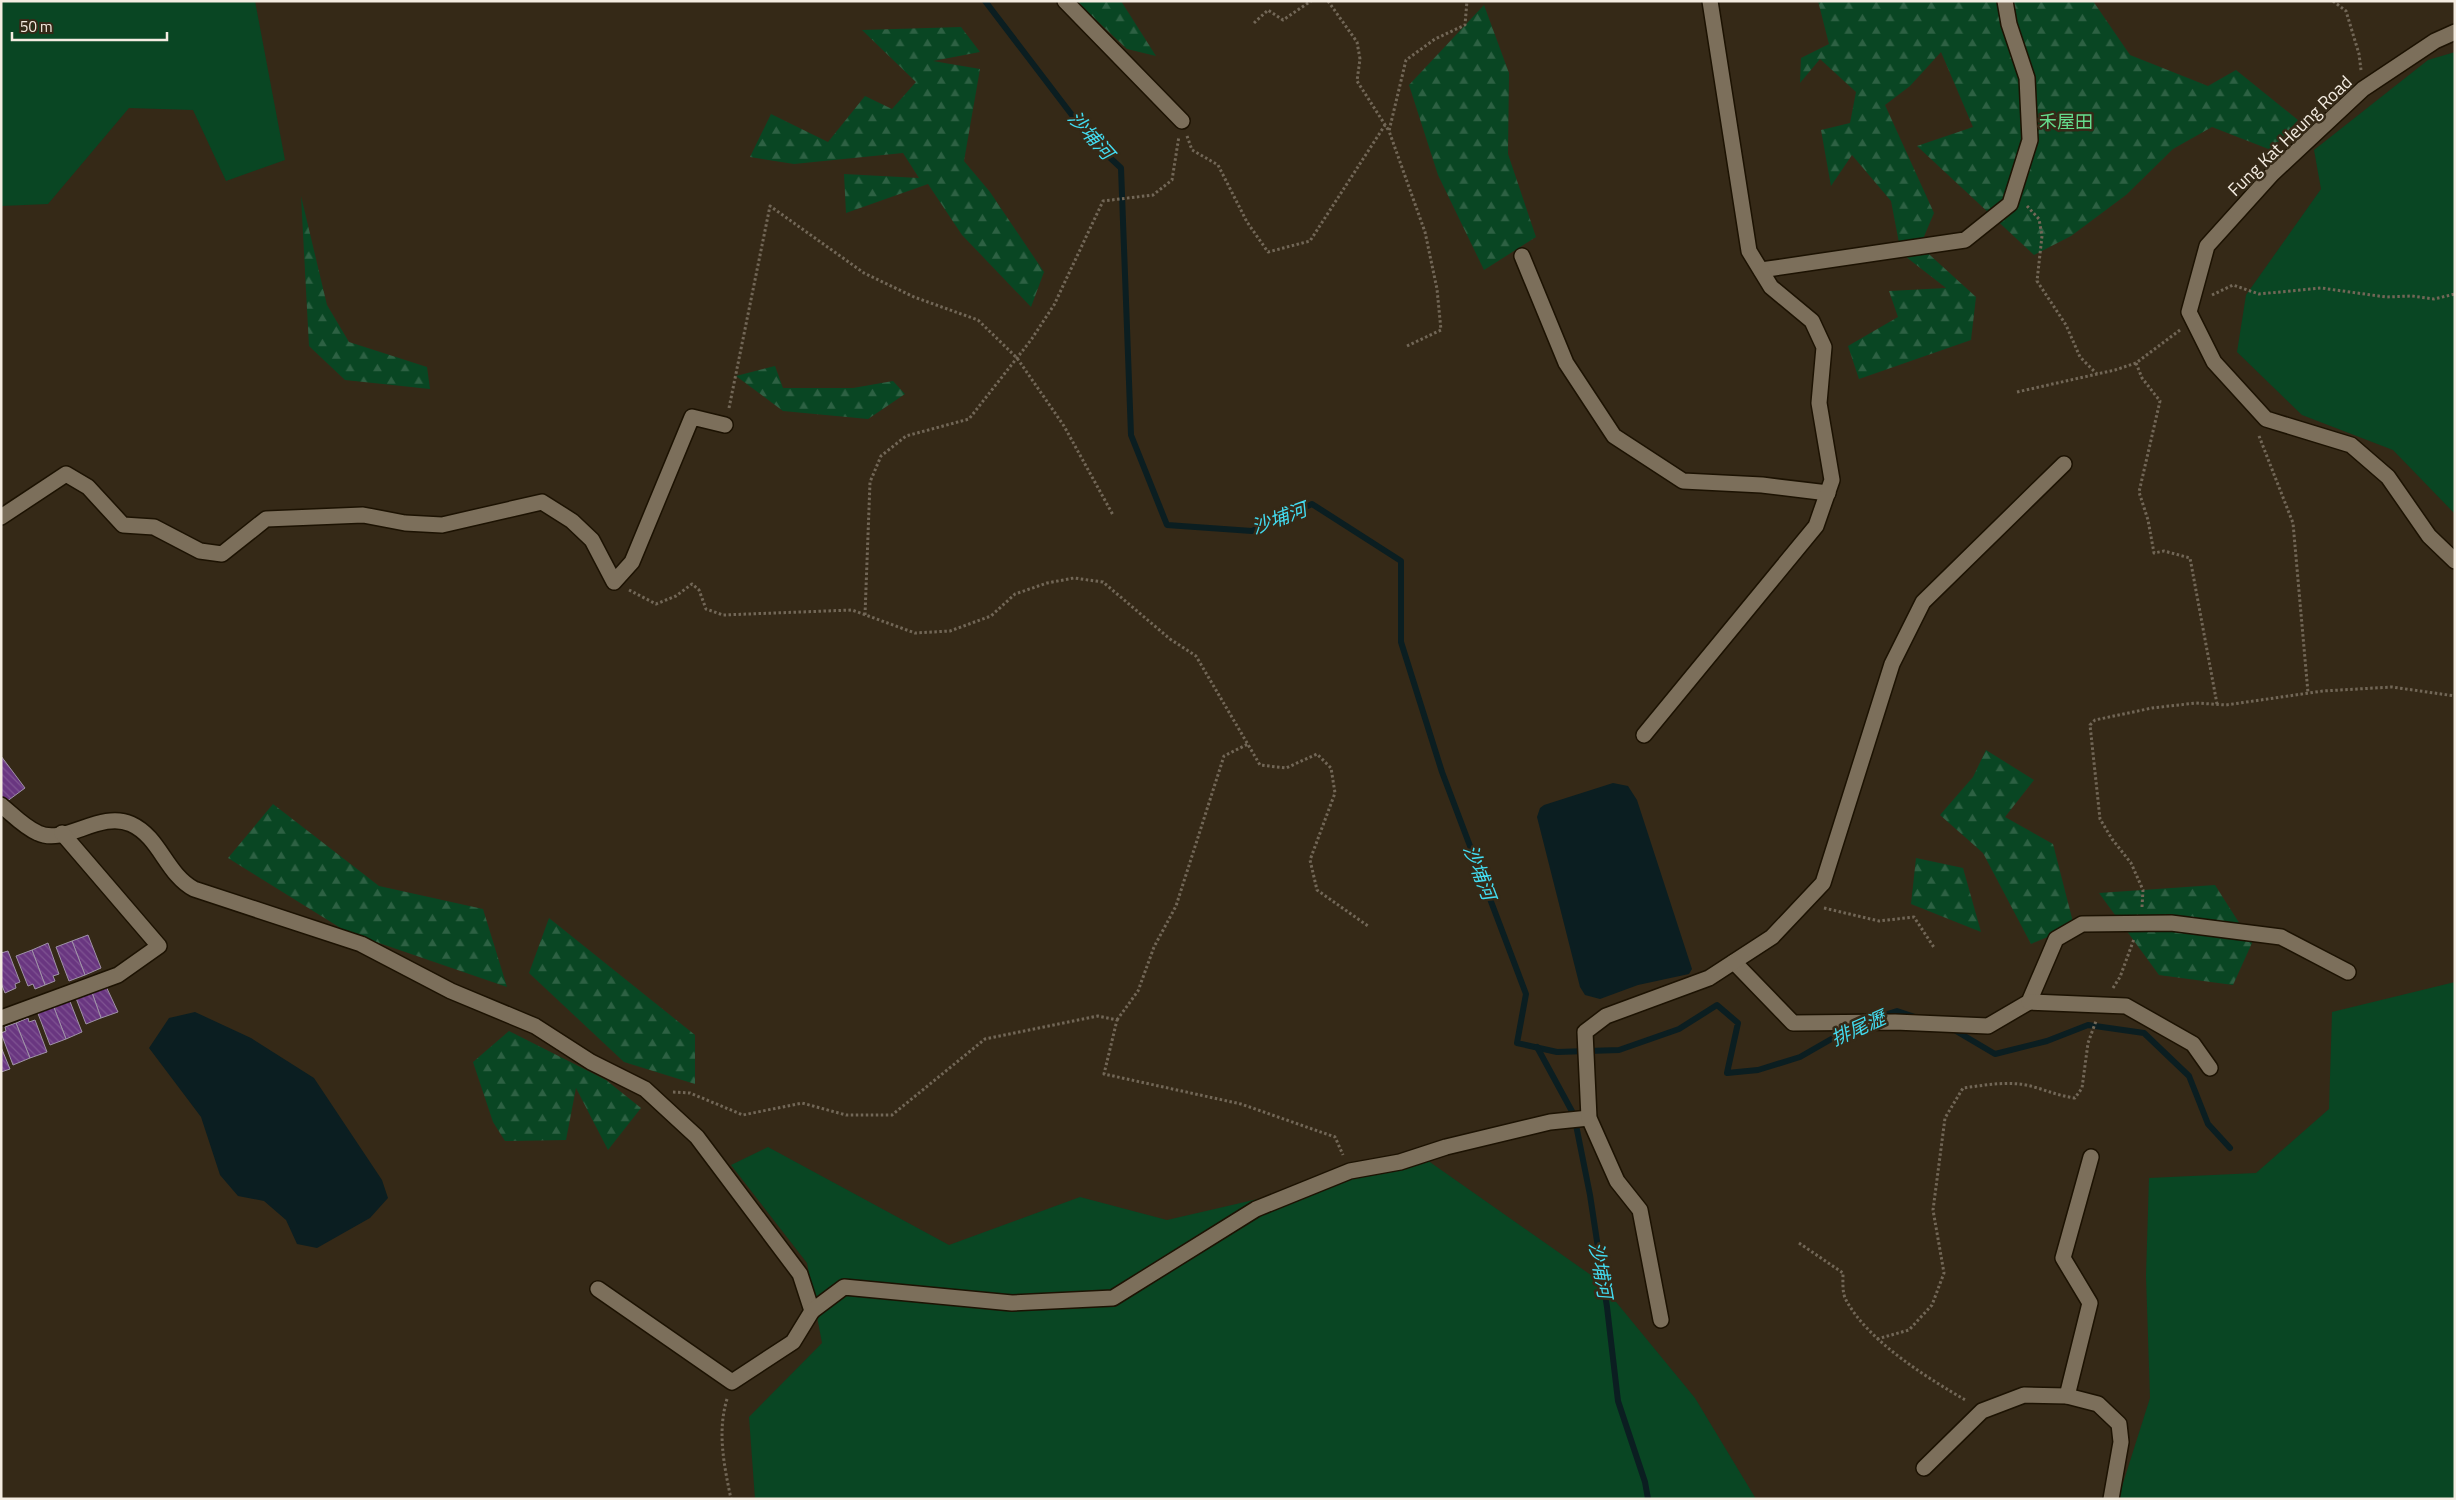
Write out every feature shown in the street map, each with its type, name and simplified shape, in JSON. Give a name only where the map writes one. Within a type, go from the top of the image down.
[{"type":"street","points":[[1065,1],[1182,121]]},
{"type":"street","points":[[1644,735],[1816,526],[1832,480],[1819,403],[1824,348],[1812,321],[1771,287],[1749,251],[1710,1]]},
{"type":"street","points":[[1761,270],[1965,240],[2010,204],[2030,140],[2027,78],[2009,24],[2005,1]]},
{"type":"street","name":"Fung Kat Heung Road","points":[[2455,32],[2435,40],[2363,89],[2272,174],[2207,246],[2189,312],[2214,362],[2266,419],[2350,445],[2388,477],[2429,536],[2455,561]]},
{"type":"street","points":[[1522,256],[1566,363],[1614,436],[1683,481],[1762,485],[1828,493]]},
{"type":"street","points":[[1,517],[66,474],[88,487],[123,524],[154,527],[200,551],[222,554],[266,519],[363,515],[406,523],[442,525],[542,502],[572,521],[592,540],[614,582],[632,562],[692,417],[725,425]]},
{"type":"street","points":[[1661,1320],[1640,1210],[1617,1181],[1589,1118],[1586,1032],[1606,1016],[1709,978],[1772,937],[1823,883],[1892,664],[1923,602],[2064,464]]},
{"type":"street","points":[[1,805],[38,833],[50,836],[111,821],[132,825],[150,838],[177,877],[188,886],[361,944],[451,991],[529,1024],[592,1062],[645,1089],[697,1138],[800,1274],[812,1311]]},
{"type":"street","points":[[1,1018],[118,975],[160,946],[62,833]]},
{"type":"street","points":[[2029,1002],[2056,939],[2082,924],[2171,922],[2281,937],[2348,972]]},
{"type":"street","points":[[1734,962],[1793,1022],[1896,1022],[1988,1026],[2029,1002],[2126,1006],[2192,1044],[2210,1068]]},
{"type":"street","points":[[598,1289],[732,1382],[793,1342],[812,1311],[844,1287],[1012,1303],[1113,1298],[1256,1210],[1350,1171],[1400,1162],[1446,1147],[1550,1122],[1589,1118]]},
{"type":"street","points":[[2067,1396],[2090,1302],[2063,1258],[2091,1158]]},
{"type":"street","points":[[1924,1468],[1982,1411],[2024,1395],[2067,1396],[2098,1404],[2118,1424],[2120,1442],[2111,1499]]},
{"type":"path","points":[[1254,23],[1268,10],[1283,20],[1311,1]]},
{"type":"path","points":[[1328,1],[1358,42],[1360,58],[1358,81],[1389,132],[1426,232],[1440,308],[1441,330],[1407,346]]},
{"type":"path","points":[[1389,132],[1406,60],[1435,38],[1465,25],[1467,1]]},
{"type":"path","points":[[2333,1],[2346,11],[2359,54],[2363,89]]},
{"type":"path","points":[[1182,121],[1192,150],[1218,165],[1247,222],[1268,252],[1310,241],[1385,125]]},
{"type":"path","points":[[865,615],[870,482],[882,456],[906,436],[969,419],[1017,358],[1054,305],[1104,201],[1153,195],[1172,180],[1182,121]]},
{"type":"path","points":[[2014,190],[2039,219],[2042,236],[2037,282],[2066,324],[2080,357],[2098,374]]},
{"type":"path","points":[[725,425],[770,206],[864,273],[914,297],[978,320],[1017,358],[1064,426],[1113,515]]},
{"type":"path","points":[[2191,305],[2233,285],[2259,294],[2321,288],[2386,297],[2412,296],[2434,300],[2455,294]]},
{"type":"path","points":[[2017,392],[2098,374],[2136,363],[2193,321]]},
{"type":"path","points":[[2136,363],[2142,378],[2160,401],[2139,492],[2148,520],[2154,554],[2164,551],[2190,558],[2217,704]]},
{"type":"path","points":[[2257,430],[2293,522],[2308,693]]},
{"type":"path","points":[[614,582],[656,604],[676,596],[692,584],[699,590],[706,609],[723,615],[852,610],[915,633],[950,631],[991,616],[1015,594],[1047,583],[1074,578],[1103,582],[1170,638],[1196,656],[1260,765],[1286,768],[1317,754],[1331,768],[1335,793],[1310,860],[1317,890],[1368,926]]},
{"type":"path","points":[[1248,744],[1224,756],[1176,906],[1154,947],[1138,991],[1117,1020],[1104,1074],[1241,1104],[1335,1137],[1350,1171]]},
{"type":"path","points":[[1803,903],[1879,921],[1914,917],[1935,950]]},
{"type":"path","points":[[645,1089],[690,1093],[743,1115],[802,1103],[846,1115],[892,1115],[985,1040],[1098,1016],[1117,1020]]},
{"type":"path","points":[[1799,1243],[1843,1273],[1845,1299],[1877,1339],[1928,1378],[1982,1411]]},
{"type":"path","points":[[731,1499],[722,1455],[724,1411],[732,1382]]},
{"type":"green space","points":[[1,1],[255,1],[285,160],[226,181],[193,110],[129,108],[48,204],[1,206]]},
{"type":"green space","points":[[1076,1],[1121,1],[1156,56],[1127,49]]},
{"type":"green space","name":"禾屋田","points":[[1818,1],[2093,1],[2130,55],[2208,86],[2236,70],[2298,120],[2271,150],[2212,127],[2173,149],[2126,195],[2071,236],[2034,255],[1917,146],[1973,127],[1941,52],[1910,86],[1885,105],[1934,213],[1920,246],[1976,297],[1971,340],[1859,379],[1848,346],[1898,317],[1889,291],[1946,288],[1901,253],[1891,201],[1852,155],[1831,186],[1821,130],[1850,123],[1856,92],[1820,59],[1800,83],[1801,58],[1829,44]]},
{"type":"green space","points":[[1484,5],[1509,73],[1508,154],[1536,237],[1484,270],[1438,175],[1409,85]]},
{"type":"green space","points":[[961,27],[980,52],[933,61],[980,69],[964,161],[990,192],[1044,272],[1031,307],[962,235],[928,184],[846,213],[844,174],[919,178],[903,153],[794,164],[750,157],[771,114],[828,142],[865,96],[892,109],[916,82],[862,30]]},
{"type":"green space","points":[[2455,52],[2455,514],[2393,450],[2302,415],[2237,352],[2246,295],[2321,189],[2314,150],[2428,60]]},
{"type":"green space","points":[[301,196],[327,305],[349,342],[427,367],[430,389],[345,380],[309,346]]},
{"type":"green space","points":[[775,366],[783,388],[853,388],[893,381],[905,394],[868,419],[783,411],[736,376]]},
{"type":"green space","points":[[1986,750],[2034,780],[2005,817],[2053,844],[2074,926],[2031,944],[1983,853],[1940,815],[1973,777]]},
{"type":"green space","points":[[273,804],[379,886],[483,909],[507,987],[347,932],[228,858]]},
{"type":"green space","points":[[1916,858],[1963,868],[1981,932],[1911,904]]},
{"type":"green space","points":[[2215,885],[2252,943],[2233,985],[2159,975],[2099,893]]},
{"type":"green space","points":[[549,918],[695,1035],[695,1084],[624,1062],[529,973]]},
{"type":"green space","points":[[2455,982],[2455,1499],[2118,1499],[2150,1398],[2146,1276],[2149,1178],[2256,1173],[2329,1109],[2332,1012]]},
{"type":"green space","points":[[509,1031],[606,1080],[641,1108],[608,1150],[576,1088],[566,1140],[505,1141],[493,1122],[473,1062]]},
{"type":"green space","points":[[768,1147],[949,1245],[1080,1197],[1167,1220],[1427,1160],[1598,1280],[1695,1398],[1756,1499],[755,1499],[749,1417],[822,1343],[807,1263],[731,1165]]},
{"type":"water","points":[[1613,783],[1628,786],[1637,800],[1692,969],[1689,974],[1638,985],[1600,999],[1585,995],[1580,987],[1537,817],[1540,808],[1544,805]]},
{"type":"water","points":[[195,1012],[251,1038],[314,1078],[382,1180],[388,1198],[370,1218],[317,1248],[297,1244],[286,1220],[264,1201],[238,1196],[220,1175],[201,1117],[149,1048],[169,1018]]},
{"type":"building","points":[[1,756],[25,788],[6,802],[1,796]]},
{"type":"building","points":[[88,935],[101,968],[85,975],[72,941]]},
{"type":"building","points":[[72,941],[85,975],[69,981],[56,947]]},
{"type":"building","points":[[48,943],[59,974],[53,976],[55,981],[45,985],[32,950]]},
{"type":"building","points":[[32,950],[45,985],[35,989],[33,984],[28,986],[16,956]]},
{"type":"building","points":[[8,951],[20,982],[15,984],[16,988],[5,993],[1,983],[1,953]]},
{"type":"building","points":[[104,982],[118,1012],[101,1018],[90,987]]},
{"type":"building","points":[[90,987],[101,1018],[86,1024],[74,993]]},
{"type":"building","points":[[69,999],[82,1032],[66,1039],[53,1005]]},
{"type":"building","points":[[53,1005],[66,1039],[50,1045],[37,1011]]},
{"type":"building","points":[[28,1018],[29,1022],[35,1020],[47,1052],[30,1058],[16,1023]]},
{"type":"building","points":[[16,1023],[30,1058],[13,1065],[1,1033],[6,1031],[5,1027]]},
{"type":"building","points":[[1,1047],[10,1069],[1,1072]]},
{"type":"waterway","name":"沙埔河","points":[[985,1],[1091,140],[1121,168],[1131,435],[1167,525],[1252,531],[1312,504],[1401,561],[1401,642],[1442,772],[1526,994],[1517,1043],[1557,1052],[1619,1050],[1679,1029],[1717,1005],[1738,1023],[1727,1073],[1758,1070],[1800,1057],[1854,1026]]},
{"type":"waterway","name":"排尾瀝","points":[[1878,1017],[1897,1011],[1918,1018]]},
{"type":"waterway","name":"排尾瀝","points":[[1951,1028],[1995,1054],[2047,1041],[2088,1025],[2144,1033],[2189,1076],[2208,1124],[2230,1148]]},
{"type":"waterway","name":"沙埔河","points":[[1537,1047],[1574,1115],[1590,1195],[1607,1307],[1618,1401],[1645,1482],[1648,1499]]}]
